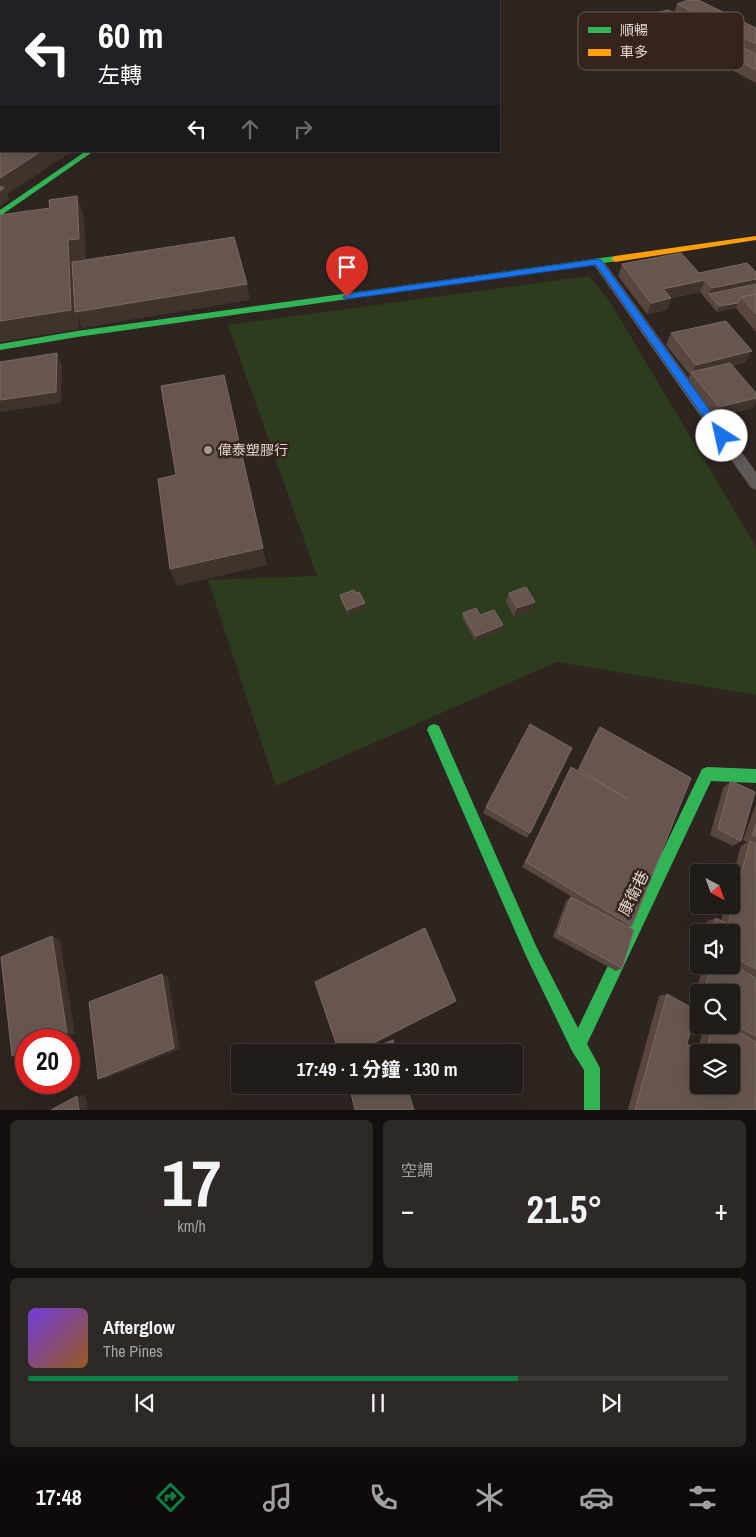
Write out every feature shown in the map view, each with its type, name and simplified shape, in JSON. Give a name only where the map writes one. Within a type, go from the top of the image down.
[{"type":"street","points":[[0,214],[90,152]]},
{"type":"street","points":[[0,347],[77,334],[755,240]]},
{"type":"street","points":[[434,730],[531,951],[578,1045],[592,1068],[592,1110]]},
{"type":"street","name":"康衛巷","points":[[578,1045],[707,774],[756,776]]},
{"type":"lane","points":[[598,262],[756,484]]},
{"type":"green space","points":[[589,276],[609,300],[756,547],[756,695],[557,662],[276,786],[208,580],[317,576],[228,325]]},
{"type":"building","points":[[688,0],[698,0],[723,12],[693,12],[677,4]]},
{"type":"building","points":[[744,22],[756,28],[756,44],[744,38]]},
{"type":"building","points":[[744,48],[756,54],[756,70],[744,64]]},
{"type":"building","points":[[0,152],[40,152],[0,178]]},
{"type":"building","points":[[77,196],[79,239],[68,240],[71,310],[0,321],[0,215],[50,208],[49,200]]},
{"type":"building","points":[[234,237],[247,284],[75,312],[72,262]]},
{"type":"building","points":[[681,253],[699,273],[747,263],[756,272],[756,279],[712,288],[705,280],[663,289],[671,298],[651,303],[622,264]]},
{"type":"building","points":[[756,284],[756,294],[741,297],[738,303],[719,306],[709,294]]},
{"type":"building","points":[[756,294],[756,314],[741,297]]},
{"type":"building","points":[[726,321],[752,351],[696,365],[671,333]]},
{"type":"building","points":[[57,353],[56,392],[0,400],[0,362]]},
{"type":"building","points":[[730,363],[756,393],[756,398],[719,407],[691,372]]},
{"type":"building","name":"偉泰塑膠行","points":[[224,375],[263,548],[170,569],[158,479],[176,475],[161,386]]},
{"type":"building","points":[[526,587],[535,602],[517,608],[509,593]]},
{"type":"building","points":[[354,590],[356,593],[359,592],[365,603],[347,610],[340,595]]},
{"type":"building","points":[[476,608],[480,615],[494,610],[503,625],[476,636],[463,613]]},
{"type":"building","points":[[530,724],[572,748],[530,833],[486,807]]},
{"type":"building","points":[[600,727],[691,778],[632,926],[526,862],[571,767],[628,799],[579,769]]},
{"type":"building","points":[[731,781],[755,792],[741,841],[718,829]]},
{"type":"building","points":[[756,824],[756,837],[752,835]]},
{"type":"building","points":[[750,841],[756,844],[756,969],[740,961],[740,924],[728,924],[731,914],[740,914],[740,879]]},
{"type":"building","points":[[571,897],[634,930],[622,968],[558,933]]},
{"type":"building","points":[[716,918],[728,924],[714,924]]},
{"type":"building","points":[[425,928],[456,1001],[372,1044],[336,1044],[315,982]]},
{"type":"building","points":[[52,936],[66,1029],[15,1029],[15,1055],[12,1056],[1,957]]},
{"type":"building","points":[[740,969],[756,978],[756,1036],[740,1028],[740,984],[706,984],[709,974],[740,974]]},
{"type":"building","points":[[162,974],[174,1048],[98,1079],[89,1002]]},
{"type":"building","points":[[667,994],[690,1007],[690,1033],[687,1044],[690,1046],[690,1094],[740,1094],[740,1044],[708,1044],[711,1034],[740,1033],[756,1042],[756,1110],[635,1110]]},
{"type":"building","points":[[393,1040],[394,1044],[383,1044]]},
{"type":"building","points":[[351,1094],[409,1094],[414,1110],[355,1110]]},
{"type":"building","points":[[77,1096],[79,1110],[51,1110]]},
{"type":"traffic: fast","points":[[0,214],[90,152]]},
{"type":"traffic: fast","points":[[0,347],[77,334],[615,259]]},
{"type":"traffic: fast","points":[[434,730],[531,951],[578,1045]]},
{"type":"traffic: fast","points":[[592,1110],[592,1068],[578,1045],[707,774],[756,776]]},
{"type":"traffic: slow","points":[[615,259],[756,238]]},
{"type":"place","name":"偉泰塑膠行","points":[[208,450]]},
{"type":"route","points":[[347,297],[598,262],[722,436]]}]
